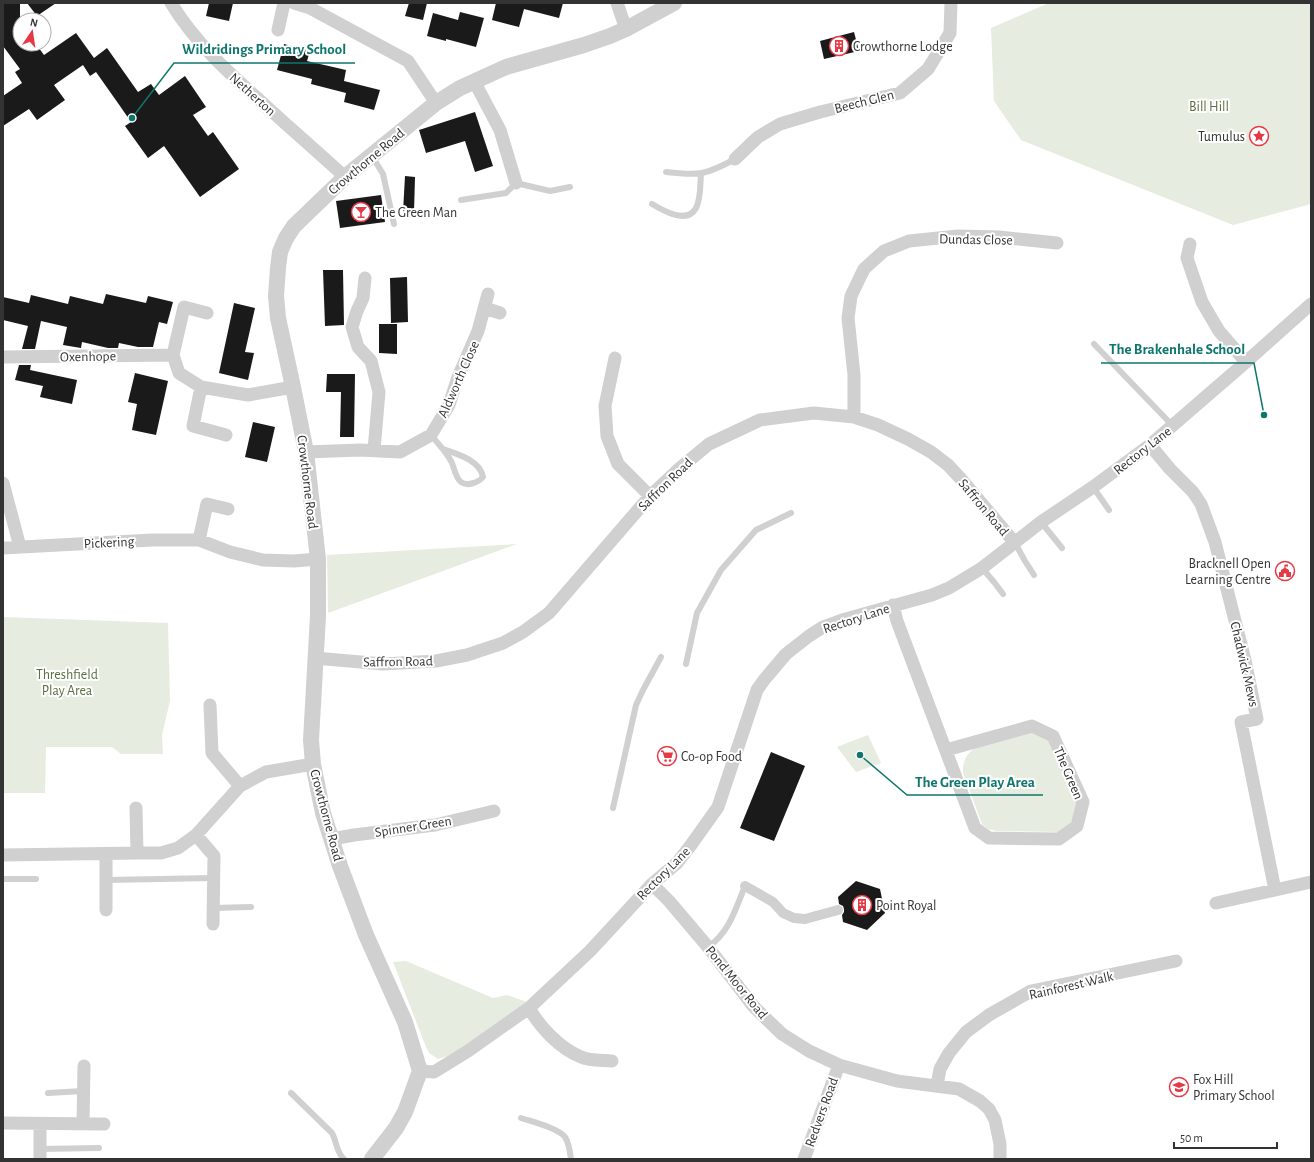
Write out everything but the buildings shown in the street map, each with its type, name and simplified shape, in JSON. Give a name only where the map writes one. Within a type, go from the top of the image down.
[{"type":"street","name":"Netherton","points":[[171,3],[208,52],[249,92],[345,177]]},
{"type":"street","points":[[278,30],[284,3]]},
{"type":"street","points":[[294,3],[311,6],[408,61],[436,103]]},
{"type":"street","points":[[617,3],[626,29]]},
{"type":"street","name":"Crowthorne Road","points":[[420,1071],[405,1022],[366,935],[340,866],[323,813],[313,764],[311,740],[318,616],[318,559],[306,452],[278,318],[276,296],[280,252],[286,238],[294,226],[345,177],[436,103],[474,80],[506,67],[584,45],[626,29],[674,3]]},
{"type":"street","name":"Beech Glen","points":[[735,159],[758,137],[780,124],[820,112],[900,93],[928,69],[950,32],[951,3]]},
{"type":"street","points":[[474,80],[500,130],[516,183]]},
{"type":"street","name":"Dundas Close","points":[[854,417],[854,375],[848,318],[851,296],[864,269],[884,251],[909,241],[958,236],[999,237],[1057,243]]},
{"type":"street","points":[[1190,244],[1187,258],[1202,302],[1219,330],[1246,362]]},
{"type":"street","points":[[365,278],[363,298],[352,327],[358,348],[371,361],[379,392],[374,450]]},
{"type":"street","name":"Aldworth Close","points":[[306,452],[374,450],[400,452],[431,435],[449,405],[458,377],[478,331],[488,294]]},
{"type":"street","name":"Rectory Lane","points":[[420,1071],[434,1072],[468,1051],[529,1008],[590,951],[652,884],[677,863],[692,845],[718,807],[757,690],[775,666],[796,645],[823,627],[893,605],[932,595],[949,588],[982,568],[1041,522],[1093,487],[1150,445],[1311,304]]},
{"type":"street","points":[[207,313],[184,307],[173,355],[179,373],[201,387],[248,395],[293,386]]},
{"type":"street","points":[[485,308],[500,313]]},
{"type":"street","name":"Oxenhope","points":[[3,357],[173,355]]},
{"type":"street","points":[[615,358],[605,406],[607,436],[618,464],[650,496]]},
{"type":"street","points":[[201,387],[193,426],[226,435]]},
{"type":"street","name":"Saffron Road","points":[[315,658],[382,664],[436,661],[467,655],[503,643],[523,632],[549,613],[650,496],[680,468],[709,444],[760,420],[814,413],[854,417],[878,425],[908,439],[931,452],[961,478],[1015,543]]},
{"type":"street","name":"Chadwick Mews","points":[[1150,445],[1170,469],[1193,492],[1201,504],[1215,542],[1246,660],[1258,719],[1241,722],[1275,890]]},
{"type":"street","points":[[3,483],[20,547]]},
{"type":"street","points":[[199,540],[207,504],[228,509]]},
{"type":"street","name":"Pickering","points":[[3,548],[152,540],[199,540],[230,552],[263,560],[294,561],[318,559]]},
{"type":"street","name":"The Green","points":[[893,605],[898,621],[975,828],[989,838],[1059,839],[1077,826],[1083,802],[1053,736],[1032,726],[946,750]]},
{"type":"street","points":[[210,705],[212,753],[240,786]]},
{"type":"street","points":[[3,855],[161,854],[178,848],[196,836],[240,786],[266,772],[313,764]]},
{"type":"street","points":[[136,808],[137,853]]},
{"type":"street","name":"Spinner Green","points":[[332,839],[435,825],[494,811]]},
{"type":"street","points":[[196,836],[214,856],[213,924]]},
{"type":"street","points":[[106,854],[106,910]]},
{"type":"street","points":[[1216,903],[1311,882]]},
{"type":"street","name":"Pond Moor Road","points":[[652,884],[669,901],[708,947],[754,1007],[782,1034],[809,1051],[839,1065],[897,1081],[959,1089],[980,1101],[989,1110],[995,1120],[1000,1144],[1000,1159]]},
{"type":"street","points":[[745,886],[773,902],[783,913],[794,918],[805,919],[838,910]]},
{"type":"street","name":"Rainforest Walk","points":[[937,1085],[940,1069],[949,1052],[966,1032],[989,1014],[1031,992],[1176,960]]},
{"type":"street","points":[[529,1008],[535,1019],[558,1042],[572,1053],[582,1058],[612,1062]]},
{"type":"street","name":"Redvers Road","points":[[804,1159],[839,1065]]},
{"type":"street","points":[[83,1124],[84,1066]]},
{"type":"street","points":[[372,1159],[396,1128],[405,1112],[420,1071]]},
{"type":"street","points":[[3,1123],[104,1124]]},
{"type":"street","points":[[40,1124],[40,1154]]},
{"type":"lane","points":[[372,156],[383,174],[394,224]]},
{"type":"lane","points":[[666,172],[701,174],[714,171],[735,159]]},
{"type":"lane","points":[[652,204],[665,212],[680,216],[690,214],[696,210],[699,198],[701,174]]},
{"type":"lane","points":[[461,200],[506,192],[516,183],[550,191],[570,187]]},
{"type":"lane","points":[[1094,344],[1172,426]]},
{"type":"lane","points":[[431,435],[451,461],[459,481],[468,484],[482,480],[484,477],[482,470],[476,464],[443,449]]},
{"type":"lane","points":[[1093,487],[1109,510]]},
{"type":"lane","points":[[686,664],[698,613],[721,570],[756,530],[791,513]]},
{"type":"lane","points":[[1041,522],[1062,548]]},
{"type":"lane","points":[[1015,543],[1034,575]]},
{"type":"lane","points":[[982,568],[1003,594]]},
{"type":"lane","points":[[613,808],[636,706],[661,658]]},
{"type":"lane","points":[[106,880],[214,878]]},
{"type":"lane","points":[[3,879],[36,880]]},
{"type":"lane","points":[[708,947],[716,942],[728,926],[745,886]]},
{"type":"lane","points":[[213,908],[251,907]]},
{"type":"lane","points":[[48,1093],[83,1091]]},
{"type":"lane","points":[[291,1092],[332,1133],[339,1155],[344,1159]]},
{"type":"lane","points":[[521,1118],[557,1131],[565,1137],[569,1147],[571,1159]]},
{"type":"lane","points":[[40,1154],[99,1148]]},
{"type":"green space","name":"Bill Hill","points":[[1049,3],[1311,3],[1311,204],[1233,225],[1021,140],[994,101],[991,28]]},
{"type":"green space","points":[[517,544],[328,613],[327,555]]},
{"type":"green space","name":"Threshfield Play Area","points":[[3,617],[168,623],[170,701],[162,735],[163,754],[121,754],[112,747],[46,747],[45,793],[3,793]]},
{"type":"green space","points":[[1023,731],[1046,735],[1078,798],[1075,823],[1061,832],[997,831],[988,829],[982,824],[963,773],[965,759],[970,752],[980,746]]},
{"type":"green space","points":[[868,735],[881,763],[856,772],[837,747]]},
{"type":"green space","points":[[406,961],[493,998],[507,995],[527,1002],[474,1040],[453,1053],[438,1059],[429,1053],[426,1047],[393,962]]},
{"type":"place","name":"Crowthorne Lodge","points":[[839,46]]},
{"type":"place","name":"Wildridings Primary School","points":[[132,118]]},
{"type":"place","name":"Tumulus","points":[[1259,136]]},
{"type":"place","name":"The Green Man","points":[[361,212]]},
{"type":"place","name":"The Brakenhale School","points":[[1264,415]]},
{"type":"place","name":"Bracknell Open Learning Centre","points":[[1285,571]]},
{"type":"place","name":"The Green Play Area","points":[[860,755]]},
{"type":"place","name":"Co-op Food","points":[[667,756]]},
{"type":"place","name":"Point Royal","points":[[862,905]]},
{"type":"place","name":"Fox Hill Primary School","points":[[1179,1087]]}]
